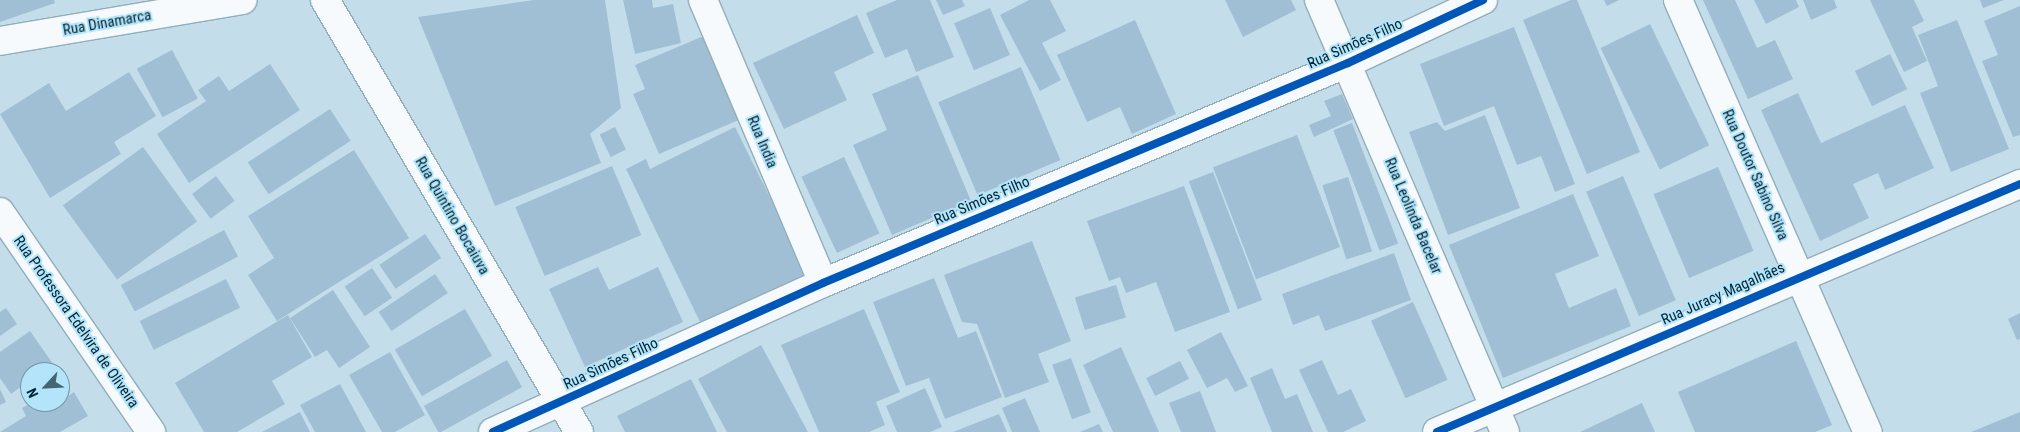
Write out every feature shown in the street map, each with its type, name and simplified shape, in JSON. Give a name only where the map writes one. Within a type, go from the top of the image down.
[{"type":"street","name":"Rua Dinamarca","points":[[0,41],[244,0]]},
{"type":"street","name":"Rua Quintino Bocaiuva","points":[[325,0],[560,403],[579,432]]},
{"type":"street","name":"Rua India","points":[[703,0],[823,283]]},
{"type":"street","name":"Rua Leolinda Bacelar","points":[[1319,0],[1348,63],[1500,420]]},
{"type":"street","name":"Rua Simões Filho","points":[[493,432],[823,283],[1348,63],[1483,0]]},
{"type":"street","name":"Rua Doutor Sabino Silva","points":[[1678,0],[1868,432]]},
{"type":"street","name":"Rua Juracy Magalhães","points":[[1437,432],[1500,420],[1800,276],[2020,184]]},
{"type":"street","name":"Rua Professora Edelvira de Oliveira","points":[[0,212],[151,432]]},
{"type":"building","points":[[0,0],[54,0],[55,3],[0,22]]},
{"type":"building","points":[[534,0],[605,0],[621,108],[590,134],[601,163],[495,206],[418,17]]},
{"type":"building","points":[[623,0],[652,0],[653,8],[673,4],[681,43],[635,54]]},
{"type":"building","points":[[897,0],[930,0],[954,57],[916,72],[907,49],[885,58],[866,13]]},
{"type":"building","points":[[936,0],[962,0],[965,6],[943,15]]},
{"type":"building","points":[[1029,0],[1050,0],[1066,31],[1042,43],[1061,80],[1040,91],[1000,15]]},
{"type":"building","points":[[1225,0],[1291,0],[1296,10],[1243,37]]},
{"type":"building","points":[[1571,0],[1577,0],[1640,152],[1587,174],[1523,20]]},
{"type":"building","points":[[1604,0],[1619,0],[1607,6]]},
{"type":"building","points":[[1703,0],[1735,0],[1757,48],[1775,40],[1793,79],[1748,99]]},
{"type":"building","points":[[1754,0],[1796,0],[1799,7],[1766,24]]},
{"type":"building","points":[[1803,0],[1834,0],[1837,8],[1811,20]]},
{"type":"building","points":[[1870,0],[1914,0],[1924,21],[1912,27],[1927,61],[1904,72]]},
{"type":"building","points":[[1980,0],[2004,0],[1983,8]]},
{"type":"building","points":[[2020,6],[2020,135],[2013,137],[1982,61],[1998,55],[1984,21]]},
{"type":"building","points":[[990,8],[1010,55],[974,70],[954,23]]},
{"type":"building","points":[[857,15],[874,53],[834,72],[847,100],[784,129],[753,63]]},
{"type":"building","points":[[1135,20],[1176,114],[1132,134],[1120,107],[1087,122],[1057,55]]},
{"type":"building","points":[[1957,20],[2009,149],[1951,172],[1920,93],[1938,86],[1918,35]]},
{"type":"building","points":[[1650,24],[1709,145],[1660,169],[1601,48]]},
{"type":"building","points":[[1514,27],[1575,184],[1555,192],[1541,156],[1517,165],[1494,106],[1444,126],[1420,64]]},
{"type":"building","points":[[706,35],[741,119],[659,154],[633,94],[645,89],[635,65]]},
{"type":"building","points":[[172,50],[198,99],[163,117],[137,69]]},
{"type":"building","points":[[1890,54],[1907,89],[1872,106],[1855,71]]},
{"type":"building","points":[[270,64],[300,110],[189,183],[157,134],[206,101],[198,90],[219,76],[229,91]]},
{"type":"building","points":[[1021,67],[1060,160],[978,195],[938,102]]},
{"type":"building","points":[[129,72],[156,116],[114,142],[121,154],[50,198],[0,114],[49,83],[66,111]]},
{"type":"building","points":[[918,75],[971,201],[892,235],[853,145],[887,130],[872,94]]},
{"type":"building","points":[[1798,93],[1821,143],[1905,105],[1934,168],[1885,190],[1878,173],[1853,184],[1869,218],[1820,241],[1761,110]]},
{"type":"building","points":[[1342,94],[1353,119],[1314,137],[1309,125],[1331,116],[1324,101]]},
{"type":"building","points":[[330,109],[351,141],[269,194],[248,162]]},
{"type":"building","points":[[1485,115],[1520,208],[1448,235],[1409,132],[1437,122],[1445,131]]},
{"type":"building","points":[[1352,123],[1398,243],[1380,251],[1333,130]]},
{"type":"building","points":[[615,127],[626,149],[611,157],[600,134]]},
{"type":"building","points":[[735,127],[808,274],[702,326],[626,169],[646,159],[650,169]]},
{"type":"building","points":[[1297,135],[1340,247],[1256,279],[1213,167]]},
{"type":"building","points":[[143,147],[197,221],[117,280],[63,205]]},
{"type":"building","points":[[354,150],[409,238],[277,321],[248,275],[274,258],[248,216]]},
{"type":"building","points":[[844,157],[879,233],[837,253],[801,177]]},
{"type":"building","points":[[612,166],[641,235],[545,276],[515,207]]},
{"type":"building","points":[[1718,167],[1754,251],[1689,278],[1654,194]]},
{"type":"building","points":[[1213,172],[1262,300],[1238,309],[1189,181]]},
{"type":"building","points":[[216,176],[235,201],[211,219],[192,194]]},
{"type":"building","points":[[1623,176],[1676,300],[1639,316],[1586,192]]},
{"type":"building","points":[[1348,177],[1372,251],[1346,260],[1322,185]]},
{"type":"building","points":[[1184,186],[1230,312],[1175,332],[1156,282],[1126,293],[1120,277],[1109,281],[1087,221]]},
{"type":"building","points":[[1573,194],[1599,256],[1555,274],[1569,308],[1616,288],[1631,326],[1503,378],[1449,245]]},
{"type":"building","points":[[224,230],[238,256],[135,311],[121,285]]},
{"type":"building","points":[[425,234],[441,258],[396,289],[379,265]]},
{"type":"building","points":[[1032,241],[1071,341],[1038,354],[1049,382],[1005,398],[977,324],[962,322],[944,275]]},
{"type":"building","points":[[1394,253],[1411,300],[1325,331],[1319,315],[1293,325],[1282,294]]},
{"type":"building","points":[[598,267],[609,290],[658,267],[683,322],[585,367],[549,289]]},
{"type":"building","points":[[372,268],[392,298],[365,316],[345,286]]},
{"type":"building","points":[[435,274],[448,293],[391,331],[379,312]]},
{"type":"building","points":[[934,278],[958,338],[976,331],[1002,397],[945,419],[929,378],[906,386],[873,302]]},
{"type":"building","points":[[226,279],[240,308],[154,350],[140,321]]},
{"type":"building","points":[[1116,285],[1126,318],[1085,330],[1075,298]]},
{"type":"building","points":[[333,290],[370,347],[339,368],[327,350],[315,357],[290,318]]},
{"type":"building","points":[[1413,302],[1448,380],[1406,398],[1371,321]]},
{"type":"building","points":[[6,308],[17,324],[0,336],[0,312]]},
{"type":"building","points":[[465,309],[492,356],[422,396],[395,350]]},
{"type":"building","points":[[864,309],[900,392],[876,402],[885,425],[869,432],[819,432],[781,345]]},
{"type":"building","points":[[2020,313],[2020,339],[2017,340],[2008,319]]},
{"type":"building","points":[[288,315],[312,357],[272,381],[285,404],[237,432],[204,432],[175,383]]},
{"type":"building","points":[[30,331],[52,362],[20,362],[20,387],[11,394],[0,378],[0,352]]},
{"type":"building","points":[[1221,332],[1248,386],[1235,392],[1227,378],[1207,388],[1187,350]]},
{"type":"building","points":[[1796,341],[1832,425],[1815,432],[1695,432],[1678,392]]},
{"type":"building","points":[[761,345],[808,432],[727,432],[698,379]]},
{"type":"building","points":[[1121,347],[1159,432],[1113,432],[1083,365]]},
{"type":"building","points":[[390,352],[425,415],[395,432],[382,432],[349,375]]},
{"type":"building","points":[[1071,358],[1091,413],[1072,419],[1052,365]]},
{"type":"building","points":[[507,360],[522,387],[441,432],[438,432],[424,406]]},
{"type":"building","points":[[1322,360],[1338,395],[1351,389],[1366,421],[1343,432],[1328,432],[1299,370]]},
{"type":"building","points":[[1180,361],[1189,379],[1155,396],[1146,378]]},
{"type":"building","points":[[1272,368],[1285,399],[1297,394],[1313,432],[1272,432],[1250,378]]},
{"type":"building","points":[[691,379],[717,432],[625,432],[617,416]]},
{"type":"building","points":[[340,384],[366,432],[315,432],[300,405]]},
{"type":"building","points":[[925,388],[942,427],[930,432],[897,432],[886,406]]},
{"type":"building","points":[[0,389],[6,402],[0,405]]},
{"type":"building","points":[[1200,391],[1216,432],[1181,432],[1169,403]]},
{"type":"building","points":[[74,392],[88,416],[60,432],[0,432],[26,416],[24,412],[70,412],[70,395]]},
{"type":"building","points":[[1025,398],[1040,432],[1012,432],[1002,408]]},
{"type":"building","points":[[1642,403],[1655,432],[1580,432]]},
{"type":"building","points":[[300,412],[310,432],[262,432]]},
{"type":"building","points":[[2020,412],[2020,432],[1971,432]]},
{"type":"building","points":[[999,414],[1007,432],[953,432]]},
{"type":"building","points":[[1099,424],[1103,432],[1080,432]]},
{"type":"cycle path","points":[[493,432],[823,283],[1348,63],[1483,0]]},
{"type":"cycle path","points":[[1437,432],[2020,184]]}]
